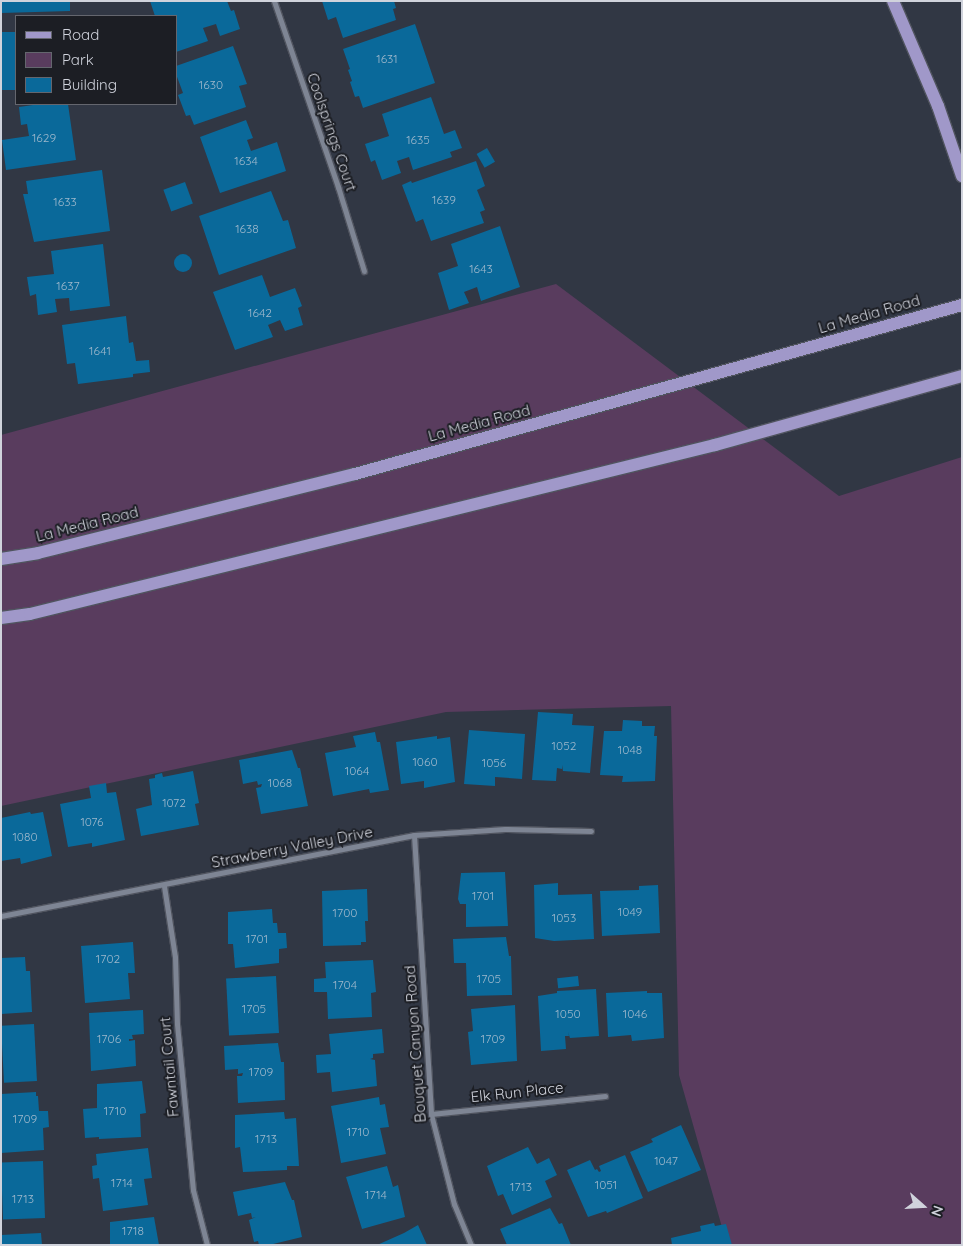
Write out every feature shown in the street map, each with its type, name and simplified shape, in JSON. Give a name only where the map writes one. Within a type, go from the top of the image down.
[{"type":"main road","points":[[893,1],[938,106],[962,176]]},
{"type":"main road","name":"La Media Road","points":[[1,559],[38,553],[355,474],[962,305]]},
{"type":"main road","points":[[1,618],[30,614],[715,445],[962,376]]},
{"type":"street","name":"Coolsprings Court","points":[[274,1],[335,179],[364,272]]},
{"type":"street","name":"Strawberry Valley Drive","points":[[1,916],[164,886],[414,835],[505,829],[590,831]]},
{"type":"street","name":"Bouquet Canyon Road","points":[[414,835],[431,1114],[454,1204],[471,1245]]},
{"type":"street","name":"Fawntail Court","points":[[164,886],[175,957],[176,1024],[193,1190],[207,1245]]},
{"type":"street","name":"Elk Run Place","points":[[431,1114],[605,1096]]},
{"type":"green space","points":[[556,284],[839,496],[962,457],[962,1245],[727,1245],[679,1075],[671,706],[446,712],[1,806],[1,435]]},
{"type":"building","points":[[1,1],[70,1],[70,11],[1,13]]},
{"type":"building","points":[[150,1],[227,1],[231,11],[234,10],[240,29],[220,36],[216,24],[203,28],[208,41],[178,51],[178,15],[155,15]]},
{"type":"building","points":[[322,1],[394,1],[396,8],[393,9],[396,20],[343,38],[336,17],[328,20]]},
{"type":"building","points":[[415,24],[435,83],[363,108],[359,96],[355,97],[350,82],[352,81],[348,70],[350,69],[343,49]]},
{"type":"building","points":[[1,32],[15,32],[15,90],[1,90]]},
{"type":"building","points":[[233,46],[247,84],[239,86],[246,107],[194,125],[190,115],[186,116],[178,95],[183,93],[178,79],[178,65]]},
{"type":"building","points":[[431,97],[444,134],[455,130],[462,148],[450,152],[452,157],[413,170],[409,157],[397,161],[401,173],[382,180],[375,160],[371,162],[365,144],[389,136],[382,114]]},
{"type":"building","points":[[68,105],[76,160],[6,170],[2,140],[29,136],[27,124],[21,125],[19,107]]},
{"type":"building","points":[[246,120],[253,138],[247,140],[251,151],[277,142],[286,171],[220,193],[200,137]]},
{"type":"building","points":[[487,148],[495,162],[485,168],[477,154]]},
{"type":"building","points":[[476,161],[485,186],[477,190],[485,210],[480,212],[484,223],[431,241],[423,219],[416,222],[402,185]]},
{"type":"building","points":[[102,170],[110,231],[34,242],[23,194],[28,194],[26,181]]},
{"type":"building","points":[[185,182],[193,204],[171,211],[163,190]]},
{"type":"building","points":[[271,191],[283,221],[288,220],[296,248],[219,275],[199,216]]},
{"type":"building","points":[[500,226],[520,287],[481,301],[477,287],[464,292],[469,303],[449,310],[438,273],[458,266],[451,244]]},
{"type":"building","points":[[103,244],[110,306],[70,311],[69,298],[55,299],[57,312],[38,315],[36,294],[30,296],[27,277],[54,274],[51,251]]},
{"type":"building","points":[[183,254],[189,257],[192,263],[189,269],[183,272],[177,269],[174,263],[177,257]]},
{"type":"building","points":[[262,275],[270,297],[295,288],[302,306],[298,308],[303,325],[285,331],[280,320],[268,325],[273,337],[235,350],[213,292]]},
{"type":"building","points":[[126,316],[129,343],[133,342],[136,361],[149,360],[150,372],[133,374],[133,377],[78,384],[75,363],[67,364],[62,325]]},
{"type":"building","points":[[538,712],[573,714],[572,725],[594,726],[590,773],[563,771],[562,765],[562,769],[557,768],[556,781],[532,780]]},
{"type":"building","points":[[623,720],[642,721],[642,726],[655,726],[654,736],[657,736],[655,781],[622,782],[623,776],[600,775],[604,731],[622,731]]},
{"type":"building","points":[[469,730],[525,734],[522,779],[495,777],[495,786],[464,784]]},
{"type":"building","points":[[375,732],[377,742],[380,742],[389,790],[370,793],[369,789],[333,796],[325,753],[356,747],[353,736]]},
{"type":"building","points":[[437,736],[437,739],[450,737],[455,782],[424,788],[424,781],[401,784],[396,742]]},
{"type":"building","points":[[292,750],[298,768],[300,768],[308,806],[261,814],[256,788],[261,787],[262,784],[258,785],[257,781],[243,784],[239,760]]},
{"type":"building","points":[[193,771],[199,803],[195,804],[199,825],[141,836],[136,809],[152,805],[149,779],[155,778],[155,775],[162,773],[163,777]]},
{"type":"building","points":[[106,783],[107,793],[116,792],[125,840],[92,847],[92,843],[68,847],[60,804],[91,798],[89,786]]},
{"type":"building","points":[[30,812],[31,814],[43,812],[52,856],[21,864],[20,858],[1,861],[1,818]]},
{"type":"building","points":[[505,872],[508,926],[466,927],[466,904],[460,904],[458,899],[461,873]]},
{"type":"building","points":[[558,883],[558,895],[592,894],[594,939],[554,941],[535,938],[534,885]]},
{"type":"building","points":[[658,885],[660,933],[602,936],[600,891],[639,890],[639,886]]},
{"type":"building","points":[[367,889],[368,921],[365,921],[366,942],[361,942],[361,945],[323,946],[322,891]]},
{"type":"building","points":[[272,909],[273,923],[277,923],[278,933],[286,933],[287,948],[279,949],[279,963],[235,968],[233,944],[228,944],[228,912]]},
{"type":"building","points":[[506,937],[509,956],[511,956],[512,995],[467,996],[466,963],[454,963],[453,939]]},
{"type":"building","points":[[133,942],[135,973],[128,973],[130,999],[85,1003],[81,946]]},
{"type":"building","points":[[25,957],[26,971],[30,971],[32,1012],[1,1014],[1,958]]},
{"type":"building","points":[[373,960],[376,992],[371,993],[372,1017],[328,1019],[327,992],[314,992],[314,979],[326,978],[325,962]]},
{"type":"building","points":[[276,976],[279,1033],[229,1036],[226,979]]},
{"type":"building","points":[[578,976],[579,986],[558,988],[557,978]]},
{"type":"building","points":[[596,989],[599,1036],[570,1038],[568,1032],[569,1036],[565,1036],[566,1049],[541,1051],[538,996],[557,993],[557,991]]},
{"type":"building","points":[[647,991],[647,993],[662,993],[664,1038],[632,1041],[631,1035],[608,1037],[606,993]]},
{"type":"building","points":[[515,1005],[517,1061],[471,1065],[468,1032],[473,1031],[471,1009]]},
{"type":"building","points":[[143,1010],[144,1034],[132,1035],[133,1039],[129,1039],[129,1041],[135,1040],[136,1066],[91,1071],[89,1013]]},
{"type":"building","points":[[34,1024],[37,1081],[4,1083],[1,1026]]},
{"type":"building","points":[[382,1029],[384,1053],[373,1054],[373,1058],[370,1059],[375,1060],[377,1086],[332,1092],[330,1072],[317,1073],[316,1055],[331,1054],[329,1034]]},
{"type":"building","points":[[278,1043],[281,1062],[284,1062],[285,1100],[238,1103],[237,1076],[242,1076],[243,1073],[238,1074],[238,1069],[225,1070],[224,1046]]},
{"type":"building","points":[[142,1081],[146,1113],[140,1114],[141,1137],[85,1138],[83,1109],[97,1108],[97,1084]]},
{"type":"building","points":[[36,1092],[39,1111],[48,1111],[49,1127],[43,1128],[44,1150],[1,1153],[1,1094]]},
{"type":"building","points":[[379,1097],[380,1105],[385,1104],[389,1127],[380,1128],[386,1154],[341,1163],[331,1106]]},
{"type":"building","points":[[284,1112],[285,1119],[296,1118],[299,1166],[287,1166],[287,1170],[243,1172],[240,1147],[235,1148],[235,1115]]},
{"type":"building","points":[[681,1125],[701,1170],[648,1192],[630,1152],[653,1142],[651,1139]]},
{"type":"building","points":[[528,1147],[537,1164],[549,1158],[557,1175],[545,1181],[552,1197],[512,1215],[503,1194],[498,1196],[487,1166]]},
{"type":"building","points":[[148,1148],[152,1178],[144,1179],[148,1205],[103,1211],[99,1178],[93,1179],[92,1166],[97,1165],[96,1154]]},
{"type":"building","points":[[625,1155],[643,1198],[607,1213],[606,1211],[588,1217],[567,1170],[590,1160],[595,1170],[597,1169],[599,1172],[601,1171],[599,1166]]},
{"type":"building","points":[[43,1161],[45,1218],[3,1219],[1,1162]]},
{"type":"building","points":[[387,1166],[393,1187],[398,1185],[405,1217],[362,1229],[346,1177]]},
{"type":"building","points":[[285,1182],[292,1200],[294,1200],[302,1237],[269,1245],[259,1245],[258,1241],[254,1242],[249,1220],[256,1217],[252,1218],[251,1213],[238,1216],[233,1192]]},
{"type":"building","points":[[550,1208],[559,1224],[562,1223],[571,1245],[507,1245],[500,1229]]},
{"type":"building","points":[[154,1217],[159,1245],[110,1245],[110,1222]]},
{"type":"building","points":[[714,1223],[715,1226],[726,1224],[732,1245],[672,1245],[671,1238],[701,1231],[700,1226]]},
{"type":"building","points":[[418,1225],[427,1245],[377,1245],[404,1233]]},
{"type":"building","points":[[41,1233],[42,1245],[1,1245],[1,1235]]}]
